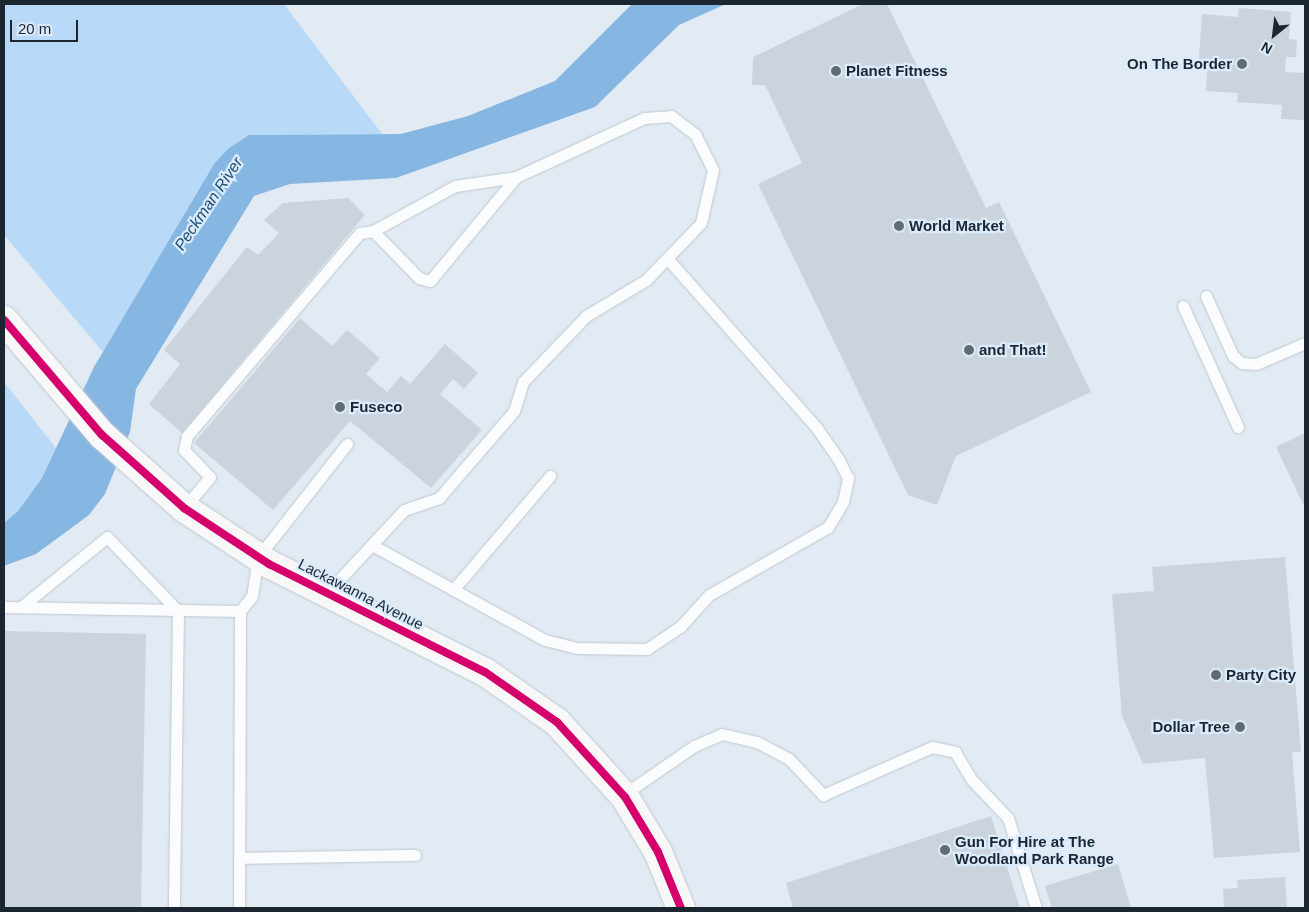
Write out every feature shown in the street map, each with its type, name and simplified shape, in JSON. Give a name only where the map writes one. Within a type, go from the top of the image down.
[{"type":"street","name":"Lackawanna Avenue","points":[[4,320],[71,400],[141,473],[184,508],[258,557],[525,696],[557,722],[623,795],[658,852],[681,908]]},
{"type":"lane","points":[[184,508],[210,477],[184,450],[187,436],[360,233],[373,231],[455,186],[516,177],[644,118],[671,116],[694,134],[713,170],[701,223],[646,280],[586,316],[523,382],[514,411],[439,498],[404,510],[327,593]]},
{"type":"lane","points":[[373,231],[419,278],[430,282],[516,177]]},
{"type":"lane","points":[[372,545],[545,640],[578,648],[647,649],[680,627],[709,596],[828,528],[843,502],[848,478],[816,427],[668,259]]},
{"type":"lane","points":[[1206,296],[1233,356],[1242,363],[1256,364],[1305,343]]},
{"type":"lane","points":[[1183,306],[1238,426]]},
{"type":"lane","points":[[239,908],[240,611],[252,596],[258,557],[346,444]]},
{"type":"lane","points":[[453,590],[550,476]]},
{"type":"lane","points":[[21,607],[106,537],[178,611],[174,908]]},
{"type":"lane","points":[[4,607],[240,611]]},
{"type":"lane","points":[[623,795],[694,746],[722,734],[757,742],[789,759],[823,795],[932,748],[955,752],[972,780],[1008,818],[1036,908]]},
{"type":"lane","points":[[239,858],[415,855]]},
{"type":"shaded area","points":[[4,4],[284,4],[382,134],[249,135],[214,164],[103,352],[4,235]]},
{"type":"shaded area","points":[[4,382],[56,448],[42,478],[18,511],[4,523]]},
{"type":"water","name":"Peckman River","points":[[632,4],[726,4],[679,25],[595,107],[396,178],[290,184],[254,196],[136,389],[130,432],[105,494],[89,515],[36,554],[4,566],[4,523],[18,511],[42,478],[94,367],[214,164],[229,148],[249,135],[401,134],[468,116],[555,81]]},
{"type":"building","points":[[863,4],[887,4],[986,208],[999,202],[1091,392],[956,456],[937,505],[908,495],[758,184],[802,163],[765,85],[752,85],[753,57]]},
{"type":"building","name":"On The Border","points":[[1239,8],[1291,12],[1289,39],[1297,40],[1296,57],[1286,57],[1285,72],[1305,73],[1304,120],[1281,119],[1282,105],[1237,102],[1238,93],[1206,91],[1207,70],[1198,70],[1202,14],[1238,17]]},
{"type":"building","points":[[348,198],[365,215],[182,433],[149,404],[180,364],[164,350],[247,247],[258,255],[279,233],[264,220],[283,203]]},
{"type":"building","name":"Fuseco","points":[[300,318],[332,346],[347,330],[380,358],[366,374],[387,392],[401,376],[410,384],[445,344],[478,373],[464,389],[453,379],[440,394],[482,430],[431,488],[350,421],[273,510],[194,443]]},
{"type":"building","points":[[1305,433],[1305,508],[1276,447]]},
{"type":"building","points":[[1285,557],[1301,752],[1292,752],[1300,852],[1214,858],[1205,758],[1143,764],[1122,716],[1112,594],[1154,591],[1152,567]]},
{"type":"building","points":[[4,631],[146,634],[141,908],[4,908]]},
{"type":"building","name":"Gun For Hire at The Woodland Park Range","points":[[991,816],[1020,908],[793,908],[786,883]]},
{"type":"building","points":[[1118,864],[1131,908],[1052,908],[1045,886]]},
{"type":"building","points":[[1285,877],[1287,908],[1224,908],[1223,889],[1238,888],[1237,880]]},
{"type":"cycle path","points":[[4,320],[102,435],[184,508],[269,564],[485,672],[557,722],[625,797],[658,852],[681,908]]},
{"type":"place","name":"On The Border","points":[[1242,64]]},
{"type":"place","name":"Planet Fitness","points":[[836,71]]},
{"type":"place","name":"World Market","points":[[899,226]]},
{"type":"place","name":"and That!","points":[[969,350]]},
{"type":"place","name":"Fuseco","points":[[340,407]]},
{"type":"place","name":"Party City","points":[[1216,675]]},
{"type":"place","name":"Dollar Tree","points":[[1240,727]]},
{"type":"place","name":"Gun For Hire at The Woodland Park Range","points":[[945,850]]}]
